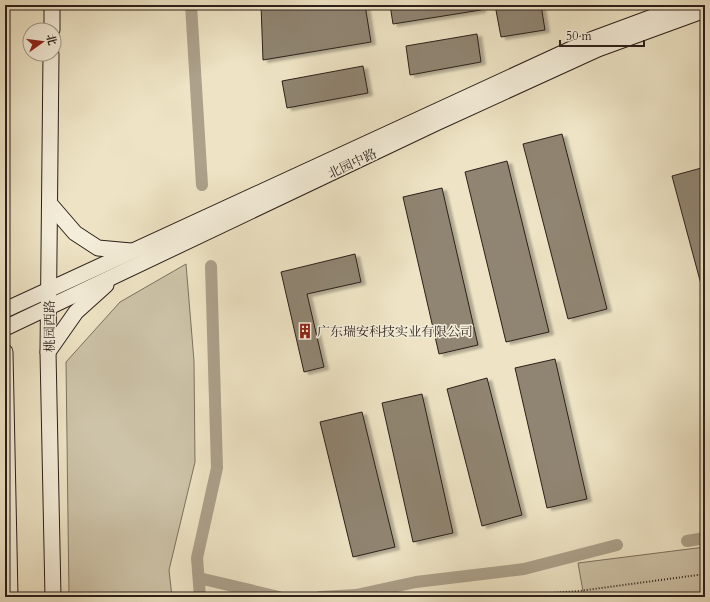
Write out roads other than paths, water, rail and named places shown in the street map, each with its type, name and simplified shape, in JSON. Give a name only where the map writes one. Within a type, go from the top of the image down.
[{"type":"street","points":[[52,5],[52,22]]},
{"type":"street","name":"北园中路","points":[[5,310],[593,39],[685,5]]},
{"type":"street","name":"北园中路","points":[[5,328],[598,49],[705,10]]},
{"type":"street","name":"桃园西路","points":[[51,62],[48,352],[53,597]]},
{"type":"street","points":[[50,204],[75,233],[98,248],[132,251]]},
{"type":"street","points":[[48,352],[76,312],[117,275]]},
{"type":"street","points":[[5,352],[10,597]]},
{"type":"waterway","points":[[191,5],[202,185]]},
{"type":"waterway","points":[[200,597],[197,558],[217,468],[211,266]]},
{"type":"waterway","points":[[687,541],[705,538]]},
{"type":"waterway","points":[[320,597],[356,595],[416,582],[524,569],[617,545]]},
{"type":"waterway","points":[[199,578],[279,597]]},
{"type":"place","name":"广东瑞安科技实业有限公司","points":[[305,331]]}]
